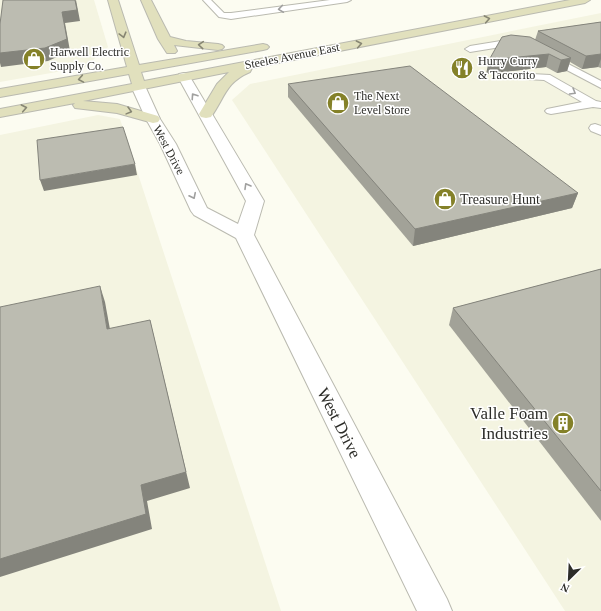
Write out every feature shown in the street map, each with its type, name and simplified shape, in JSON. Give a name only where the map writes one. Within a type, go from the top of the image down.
[{"type":"main road","points":[[113,0],[138,86]]},
{"type":"main road","points":[[146,0],[164,39],[178,62],[184,77]]},
{"type":"main road","name":"Steeles Avenue East","points":[[0,113],[585,0]]},
{"type":"main road","points":[[164,39],[203,46],[254,48]]},
{"type":"main road","name":"Steeles Avenue East","points":[[0,93],[270,46]]},
{"type":"main road","points":[[206,114],[222,85],[238,71],[270,61]]},
{"type":"main road","points":[[49,104],[107,106],[130,110],[153,119]]},
{"type":"street","points":[[184,77],[255,201],[244,235]]},
{"type":"street","name":"West Drive","points":[[138,86],[153,119],[168,144],[200,211],[244,235],[435,611]]},
{"type":"lane","points":[[207,0],[222,15],[231,16],[347,0]]},
{"type":"lane","points":[[470,49],[513,42],[533,48],[601,85]]},
{"type":"lane","points":[[513,76],[546,77],[597,105]]},
{"type":"lane","points":[[551,111],[597,105]]},
{"type":"shaded area","points":[[0,0],[94,0],[108,47],[85,67],[0,82]]},
{"type":"shaded area","points":[[601,13],[601,611],[565,611],[232,100],[250,84]]},
{"type":"shaded area","points":[[98,115],[120,119],[281,611],[0,611],[0,135]]},
{"type":"building","points":[[3,0],[75,0],[77,10],[62,12],[67,39],[45,48],[0,53],[0,24]]},
{"type":"building","points":[[601,22],[601,54],[586,56],[538,31]]},
{"type":"building","points":[[511,35],[530,37],[571,58],[561,60],[549,54],[489,60],[502,37]]},
{"type":"building","points":[[410,66],[578,193],[415,229],[288,84]]},
{"type":"building","points":[[123,127],[135,164],[40,180],[37,140]]},
{"type":"building","name":"Valle Foam Industries","points":[[601,269],[601,491],[453,308]]},
{"type":"building","points":[[100,286],[107,329],[150,320],[186,472],[141,485],[146,514],[0,559],[0,307]]},
{"type":"place","name":"Harwell Electric Supply Co.","points":[[34,59]]},
{"type":"place","name":"Hurry Curry & Taccorito","points":[[462,68]]},
{"type":"place","name":"The Next Level Store","points":[[338,103]]},
{"type":"place","name":"Treasure Hunt","points":[[445,199]]},
{"type":"place","name":"Valle Foam Industries","points":[[563,423]]}]
